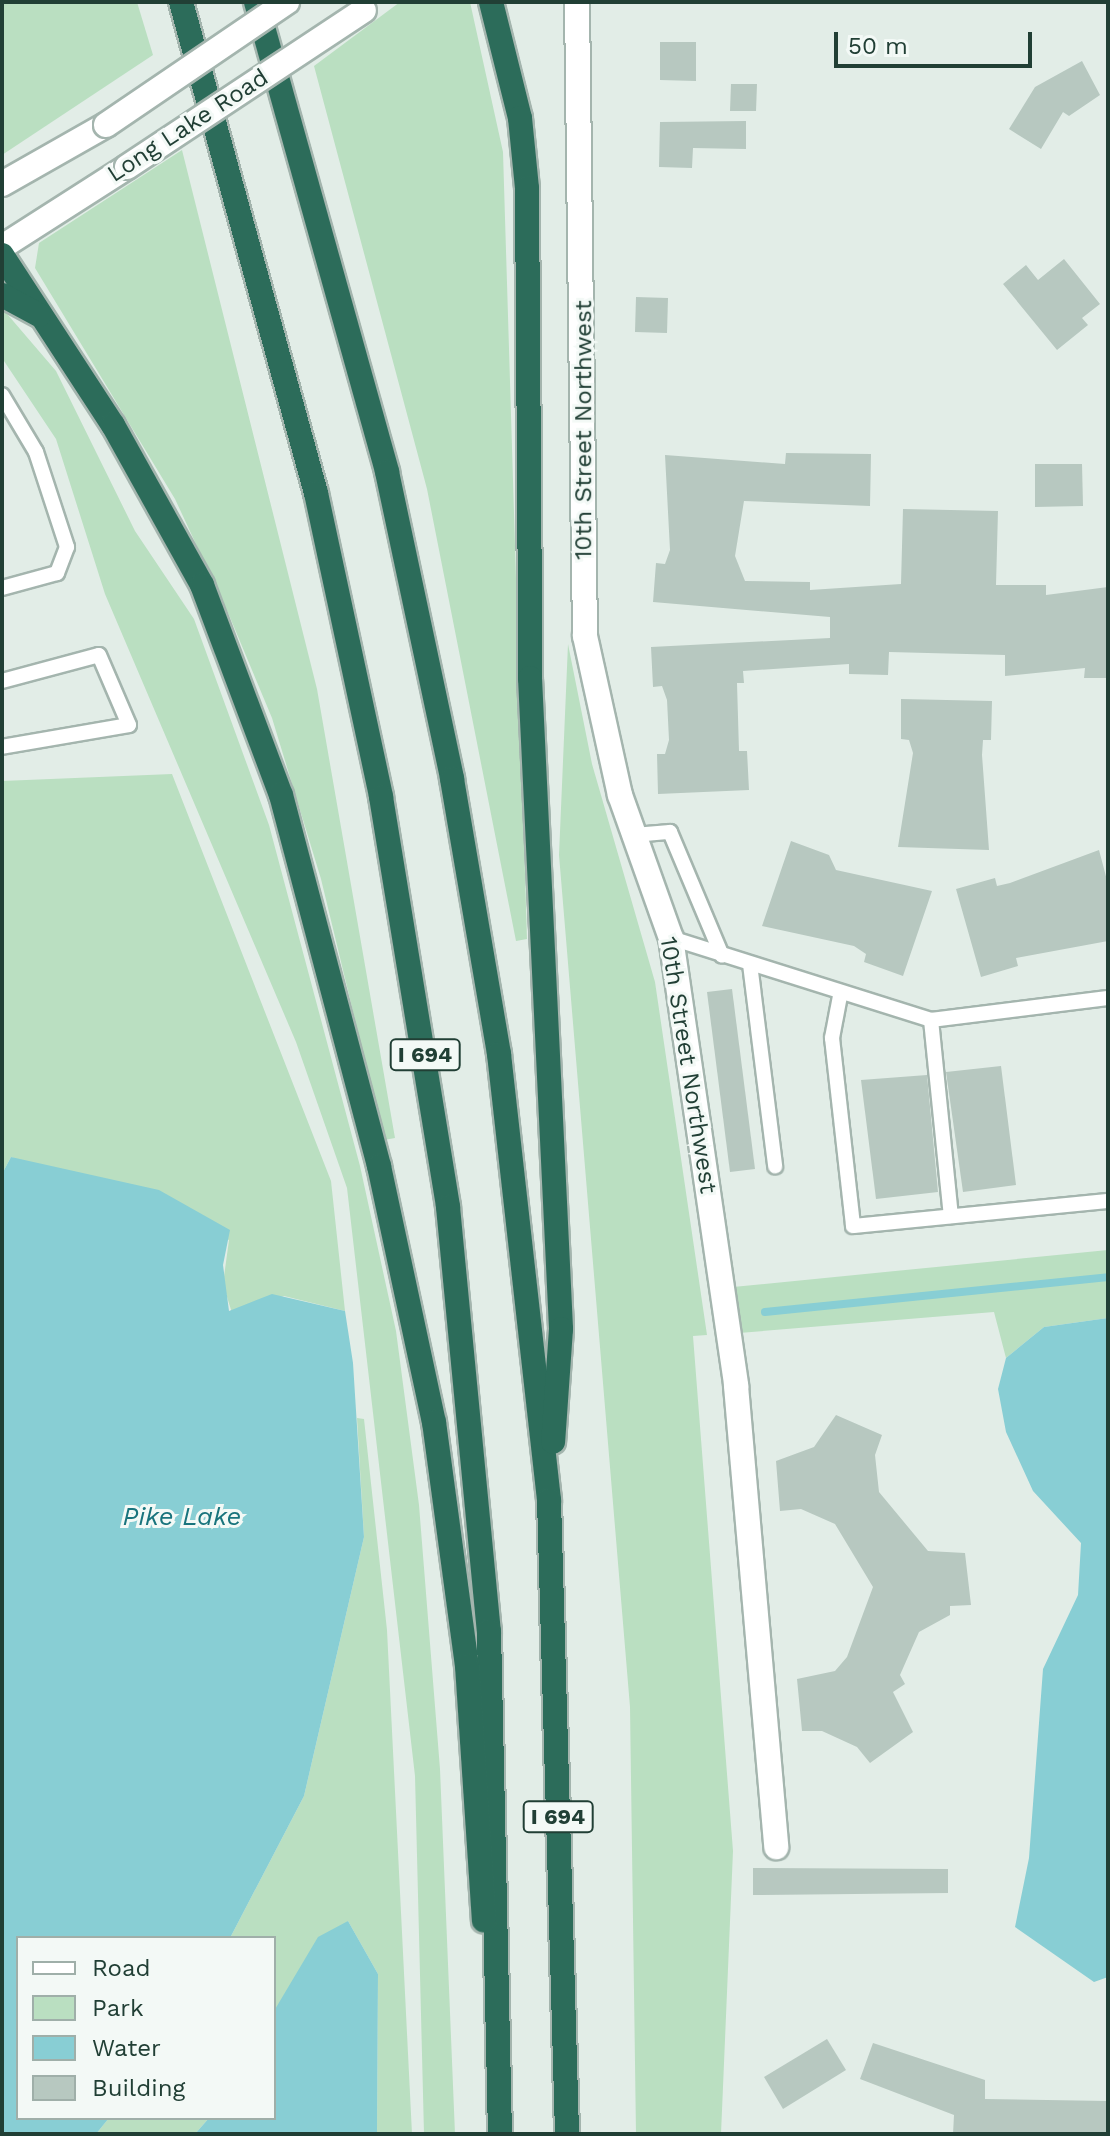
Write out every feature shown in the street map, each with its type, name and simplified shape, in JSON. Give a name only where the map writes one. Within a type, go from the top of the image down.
[{"type":"highway","name":"I 694","points":[[181,2],[316,493],[381,797],[448,1207],[489,1631],[498,2134]]},
{"type":"highway","name":"I 694","points":[[256,2],[365,382],[452,779],[499,1054],[549,1500],[567,2134]]},
{"type":"highway","points":[[491,2],[512,79]]},
{"type":"highway","points":[[509,2],[512,79],[527,188],[530,678],[561,1329],[549,1500]]},
{"type":"highway","points":[[2,255],[128,452],[219,626],[281,795],[355,1068],[410,1297],[455,1556],[498,2134]]},
{"type":"highway","points":[[2,295],[41,316]]},
{"type":"street","name":"Long Lake Road","points":[[2,184],[106,125],[287,2]]},
{"type":"street","name":"10th Street Northwest","points":[[577,2],[585,636],[634,835],[671,938],[736,1386],[776,1847]]},
{"type":"street","name":"Long Lake Road","points":[[2,247],[368,6]]},
{"type":"lane","points":[[2,395],[41,464],[67,547],[57,573],[3,586]]},
{"type":"lane","points":[[2,681],[99,655],[129,725],[2,747]]},
{"type":"lane","points":[[634,835],[670,832],[722,956]]},
{"type":"lane","points":[[671,938],[840,996],[931,1020],[1108,998]]},
{"type":"lane","points":[[750,964],[775,1166]]},
{"type":"lane","points":[[840,996],[832,1038],[853,1226],[1108,1201]]},
{"type":"lane","points":[[931,1020],[951,1216]]},
{"type":"green space","points":[[2,2],[137,2],[153,55],[2,155]]},
{"type":"green space","points":[[400,2],[470,2],[503,152],[527,939],[516,941],[427,489],[314,66]]},
{"type":"green space","points":[[182,150],[317,689],[395,1138],[384,1140],[321,879],[272,718],[175,499],[35,268],[39,243]]},
{"type":"green space","points":[[2,308],[56,371],[135,531],[194,619],[269,825],[360,1166],[396,1331],[419,1505],[440,1769],[455,2134],[424,2134],[415,1776],[347,1188],[296,1042],[105,594],[56,439],[2,358]]},
{"type":"green space","points":[[568,644],[592,764],[655,982],[707,1335],[693,1336],[733,1851],[721,2134],[636,2134],[630,1707],[559,855]]},
{"type":"green space","points":[[172,774],[331,1181],[345,1311],[284,1296],[232,1313],[223,1284],[229,1240],[11,1157],[2,1174],[2,781]]},
{"type":"green space","points":[[1108,1250],[1108,1318],[1044,1327],[1006,1358],[994,1312],[739,1333],[733,1287]]},
{"type":"green space","points":[[357,1418],[364,1419],[387,1630],[412,2134],[377,2134],[378,1974],[348,1921],[276,2009],[276,1936],[231,1936],[304,1796],[364,1537]]},
{"type":"green space","points":[[107,2120],[207,2120],[195,2134],[96,2134]]},
{"type":"water","name":"Pike Lake","points":[[11,1157],[159,1190],[230,1230],[223,1265],[229,1311],[272,1294],[345,1311],[353,1363],[364,1537],[304,1796],[231,1936],[16,1936],[16,2120],[107,2120],[96,2134],[2,2134],[2,1174]]},
{"type":"water","points":[[1108,1318],[1108,1977],[1094,1982],[1015,1927],[1029,1858],[1043,1669],[1078,1595],[1081,1543],[1033,1491],[1006,1432],[998,1389],[1006,1358],[1044,1327]]},
{"type":"water","points":[[348,1921],[378,1974],[377,2134],[195,2134],[207,2120],[276,2120],[276,2008],[318,1937]]},
{"type":"building","points":[[660,42],[696,42],[696,81],[660,80]]},
{"type":"building","points":[[1082,61],[1100,95],[1069,116],[1063,112],[1041,149],[1009,129],[1035,87]]},
{"type":"building","points":[[731,84],[757,84],[756,111],[730,111]]},
{"type":"building","points":[[746,121],[746,149],[693,148],[692,168],[659,167],[660,122]]},
{"type":"building","points":[[1064,259],[1100,304],[1082,318],[1088,325],[1057,350],[1003,284],[1026,265],[1038,280]]},
{"type":"building","points":[[636,297],[668,298],[667,333],[635,332]]},
{"type":"building","points":[[786,453],[871,454],[870,506],[744,501],[735,556],[745,581],[810,582],[810,590],[901,584],[903,509],[998,511],[996,585],[1046,585],[1046,595],[1108,587],[1108,678],[1084,678],[1085,668],[1005,676],[1005,655],[889,652],[888,675],[849,674],[849,664],[743,671],[744,683],[737,683],[739,751],[747,751],[749,790],[658,794],[657,754],[665,754],[669,740],[667,700],[662,686],[653,687],[651,647],[830,638],[830,617],[653,602],[656,563],[665,564],[670,550],[665,455],[785,464]]},
{"type":"building","points":[[1035,464],[1082,464],[1083,506],[1035,507]]},
{"type":"building","points":[[901,699],[992,701],[991,740],[983,740],[982,755],[989,850],[898,847],[913,753],[909,740],[901,739]]},
{"type":"building","points":[[791,841],[829,855],[836,870],[932,891],[903,976],[864,962],[866,954],[854,946],[762,926]]},
{"type":"building","points":[[1099,850],[1108,884],[1108,941],[1016,958],[1018,966],[981,977],[956,889],[995,878],[997,886],[1010,883]]},
{"type":"building","points":[[732,989],[755,1169],[730,1172],[707,992]]},
{"type":"building","points":[[1001,1066],[1016,1185],[963,1192],[946,1072]]},
{"type":"building","points":[[927,1075],[938,1192],[876,1199],[861,1080]]},
{"type":"building","points":[[836,1415],[882,1435],[875,1455],[879,1492],[928,1551],[965,1553],[971,1605],[950,1606],[950,1615],[919,1632],[900,1675],[905,1684],[893,1692],[913,1732],[870,1763],[857,1747],[822,1731],[802,1731],[797,1679],[835,1671],[847,1657],[873,1587],[835,1524],[801,1509],[780,1511],[776,1461],[814,1447]]},
{"type":"building","points":[[753,1868],[948,1869],[948,1893],[753,1895]]},
{"type":"building","points":[[827,2039],[846,2070],[783,2109],[764,2077]]},
{"type":"building","points":[[873,2043],[985,2080],[985,2099],[1108,2101],[1108,2134],[953,2134],[954,2115],[860,2079]]},
{"type":"waterway","points":[[765,1312],[1108,1277]]}]
